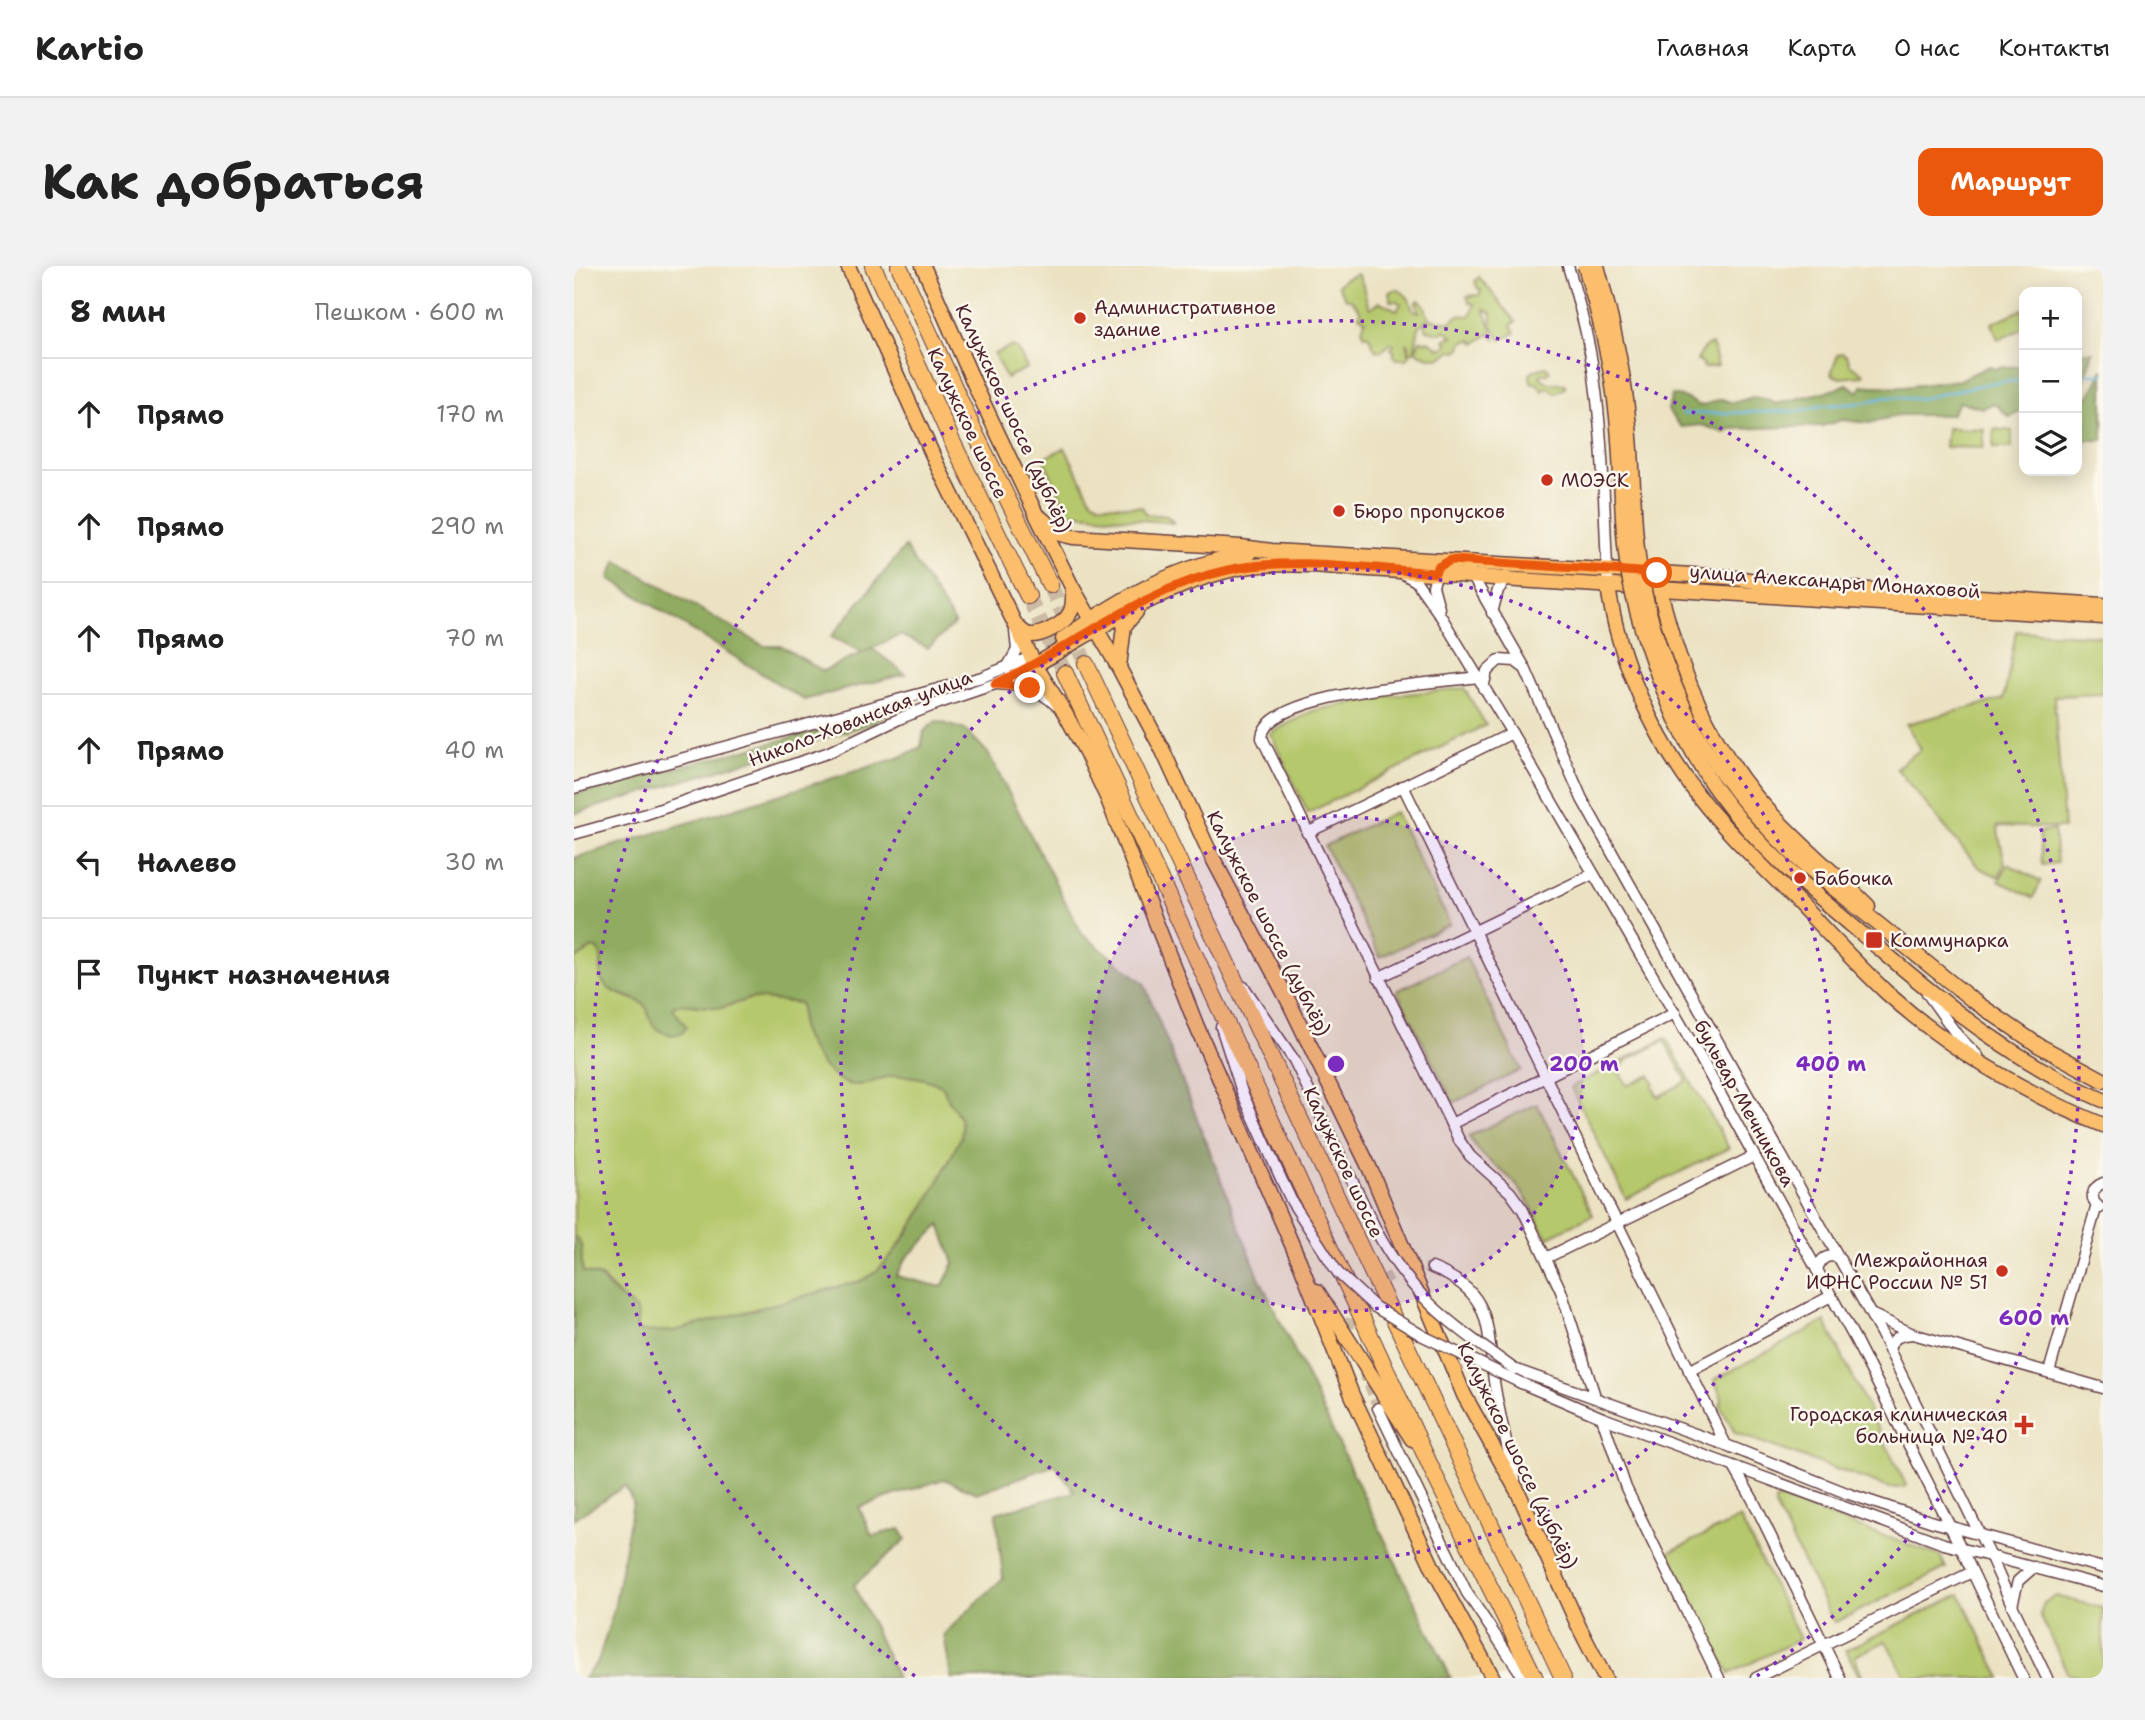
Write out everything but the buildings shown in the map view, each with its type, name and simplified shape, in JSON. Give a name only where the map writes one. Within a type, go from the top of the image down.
[{"type":"highway","name":"Калужское шоссе","points":[[873,266],[951,439],[1028,596]]},
{"type":"highway","name":"Калужское шоссе","points":[[899,266],[973,429],[1051,585]]},
{"type":"highway","name":"Калужское шоссе","points":[[1086,664],[1563,1678]]},
{"type":"highway","points":[[1065,673],[1434,1474],[1535,1678]]},
{"type":"main road","points":[[848,266],[938,467],[1033,661],[1066,715],[1107,797],[1197,1027],[1300,1263],[1352,1395],[1434,1570],[1493,1678]]},
{"type":"main road","name":"Калужское шоссе (дублёр)","points":[[923,266],[977,390],[1072,587],[1163,751],[1210,853],[1288,1000],[1365,1159],[1464,1395],[1518,1492],[1605,1678]]},
{"type":"main road","points":[[1584,266],[1600,321],[1617,417],[1623,526],[1630,579],[1651,660],[1717,791],[1769,852],[1921,985],[2014,1053],[2066,1083],[2103,1100]]},
{"type":"main road","points":[[1597,266],[1612,319],[1626,396],[1635,527],[1642,580],[1654,633],[1682,720],[1725,780],[1799,860],[1943,979],[2014,1030],[2103,1080]]},
{"type":"main road","name":"улица Александры Монаховой","points":[[1035,512],[1060,534],[1073,537],[1607,569],[1728,577],[1788,585],[2103,605]]},
{"type":"main road","name":"улица Александры Монаховой","points":[[1110,614],[1140,589],[1189,567],[1221,558],[1272,551]]},
{"type":"main road","name":"улица Александры Монаховой","points":[[1110,614],[1213,575],[1259,566],[1298,565],[2103,617]]},
{"type":"main road","points":[[1657,573],[1690,684],[1701,713],[1725,754],[1759,800],[1854,892],[1904,946]]},
{"type":"main road","points":[[1608,586],[1616,624],[1634,680],[1657,730],[1699,796],[1736,839],[1888,993],[1925,1024],[1996,1072],[2045,1099],[2103,1125]]},
{"type":"main road","points":[[1015,624],[1026,634],[1032,635],[1063,622],[1073,604],[1072,587]]},
{"type":"main road","points":[[1119,668],[1124,626],[1149,600]]},
{"type":"main road","points":[[1033,661],[1063,639],[1110,614]]},
{"type":"main road","points":[[1300,1263],[1434,1474]]},
{"type":"street","points":[[1568,266],[1584,321],[1594,374],[1600,427],[1608,586]]},
{"type":"street","points":[[1442,618],[1433,586],[1435,573],[1438,567],[1457,560]]},
{"type":"street","name":"бульвар Мечникова","points":[[1457,560],[1471,576],[1525,668],[1583,799],[1869,1312],[2048,1678]]},
{"type":"street","name":"бульвар Мечникова","points":[[1398,570],[1416,581],[1442,618],[1675,1013],[1831,1296],[1961,1548],[2023,1678]]},
{"type":"street","points":[[1492,612],[1498,590],[1507,579]]},
{"type":"street","points":[[1007,668],[1017,650],[1015,624]]},
{"type":"street","points":[[1483,688],[1487,671],[1499,660],[1516,662],[1525,668]]},
{"type":"street","name":"Николо-Хованская улица","points":[[574,788],[1033,661]]},
{"type":"street","name":"Николо-Хованская улица","points":[[574,834],[643,815],[827,753],[925,708],[995,684],[1033,661]]},
{"type":"street","points":[[1477,677],[1349,692],[1269,722],[1262,731],[1263,742],[1451,1124],[1470,1156],[1514,1197],[1546,1258],[1577,1333],[1594,1393]]},
{"type":"street","points":[[995,684],[1030,688],[1045,695],[1066,715]]},
{"type":"street","points":[[1307,833],[1512,733]]},
{"type":"street","points":[[1404,786],[1726,1445]]},
{"type":"street","points":[[1378,978],[1593,874]]},
{"type":"street","points":[[1224,957],[1294,1060],[1395,1265],[1416,1291],[1449,1322],[1514,1368],[1726,1445],[1849,1494],[1949,1526],[2103,1568]]},
{"type":"street","points":[[1203,971],[1242,1092],[1292,1202],[1338,1273],[1375,1307],[1423,1336],[1603,1418],[1944,1544],[2103,1586]]},
{"type":"street","points":[[1921,985],[1958,1035],[1996,1072]]},
{"type":"street","points":[[1451,1124],[1675,1013]]},
{"type":"street","points":[[1546,1258],[1754,1156]]},
{"type":"street","points":[[2049,1372],[2100,1207],[2092,1194],[2097,1186],[2103,1183]]},
{"type":"street","points":[[1817,1270],[1824,1258],[1839,1258]]},
{"type":"street","points":[[1432,1268],[1463,1282],[1478,1300],[1486,1316],[1495,1389],[1518,1492]]},
{"type":"street","points":[[1689,1371],[1831,1296]]},
{"type":"street","points":[[1869,1312],[1913,1334],[2103,1388]]},
{"type":"street","points":[[1889,1350],[1895,1338],[1913,1334]]},
{"type":"street","points":[[1378,1408],[1467,1593],[1524,1678]]},
{"type":"street","points":[[1692,1433],[1702,1428],[1711,1415]]},
{"type":"street","points":[[1603,1421],[1626,1488],[1719,1678]]},
{"type":"street","points":[[1734,1467],[1840,1678]]},
{"type":"street","points":[[1752,1500],[1760,1486],[1771,1481]]},
{"type":"street","points":[[2012,1605],[2018,1581],[2034,1567]]},
{"type":"street","points":[[1756,1678],[1972,1572]]},
{"type":"green space","points":[[1357,274],[1370,308],[1380,302],[1397,310],[1401,304],[1391,301],[1389,292],[1397,289],[1408,297],[1412,309],[1419,312],[1416,302],[1419,300],[1424,304],[1429,319],[1451,322],[1458,316],[1470,316],[1475,304],[1470,303],[1467,296],[1479,295],[1481,291],[1475,281],[1479,277],[1516,322],[1511,325],[1515,333],[1501,340],[1491,324],[1492,313],[1484,309],[1495,338],[1489,334],[1476,343],[1472,340],[1463,342],[1457,351],[1451,350],[1443,357],[1434,358],[1415,351],[1420,340],[1430,342],[1441,349],[1448,344],[1444,340],[1453,336],[1445,330],[1441,333],[1427,330],[1426,320],[1419,327],[1414,352],[1410,353],[1406,344],[1409,355],[1407,359],[1396,359],[1393,355],[1395,352],[1391,349],[1394,345],[1391,343],[1383,350],[1376,351],[1368,335],[1365,336],[1362,330],[1365,320],[1359,316],[1360,310],[1351,299],[1346,299],[1338,285],[1344,279]]},
{"type":"green space","points":[[2019,311],[2019,330],[1998,340],[1992,323]]},
{"type":"green space","points":[[1712,344],[1718,366],[1704,368],[1697,360],[1705,347]]},
{"type":"green space","points":[[1012,346],[1018,350],[1027,368],[1006,378],[994,354]]},
{"type":"green space","points":[[2082,352],[2093,352],[2083,383]]},
{"type":"green space","points":[[1842,353],[1863,376],[1840,378],[1831,374],[1838,354]]},
{"type":"green space","points":[[1989,366],[1994,369],[2019,366],[2019,412],[2009,417],[1994,403],[1983,408],[1959,402],[1951,415],[1899,415],[1869,423],[1842,420],[1822,426],[1730,429],[1725,433],[1702,425],[1681,427],[1668,410],[1672,395],[1701,406],[1722,399],[1733,403],[1753,397],[1776,404],[1847,384],[1858,392],[1863,385],[1895,388],[1960,380]]},
{"type":"green space","points":[[1547,367],[1550,371],[1548,374],[1541,374],[1540,377],[1549,383],[1565,384],[1565,388],[1556,393],[1548,388],[1542,391],[1537,383],[1531,383],[1530,374]]},
{"type":"green space","points":[[2103,369],[2103,440],[2082,440],[2082,406]]},
{"type":"green space","points":[[1947,428],[1984,429],[1983,448],[1945,447]]},
{"type":"green space","points":[[1994,429],[2012,431],[2012,448],[1993,448]]},
{"type":"green space","points":[[1065,448],[1091,499],[1099,504],[1142,507],[1146,514],[1167,516],[1174,523],[1068,513],[1043,458]]},
{"type":"green space","points":[[905,547],[955,623],[928,648],[900,635],[865,651],[873,649],[905,674],[804,700],[609,578],[617,561],[764,646],[781,646],[823,671],[863,652],[831,637]]},
{"type":"green space","points":[[2016,631],[2103,636],[2103,694],[2054,696],[2064,828],[1997,826],[2005,864],[1999,877],[1979,868],[1896,768],[1921,749],[1906,724],[2004,699]]},
{"type":"green space","points":[[1464,688],[1486,725],[1308,813],[1270,733],[1313,711],[1378,697]]},
{"type":"green space","points":[[884,713],[887,715],[873,723],[574,814],[574,795]]},
{"type":"green space","points":[[936,721],[966,730],[988,753],[1082,934],[1144,983],[1259,1277],[1451,1678],[951,1678],[944,1634],[1003,1578],[996,1513],[1075,1492],[1055,1465],[977,1493],[944,1479],[859,1507],[872,1536],[900,1529],[906,1539],[854,1585],[897,1678],[584,1678],[598,1661],[614,1609],[633,1502],[625,1486],[574,1519],[574,1236],[582,1248],[583,1272],[600,1277],[636,1310],[636,1329],[641,1332],[674,1331],[860,1281],[875,1272],[904,1239],[943,1173],[961,1137],[962,1129],[959,1116],[944,1088],[931,1081],[894,1076],[855,1085],[846,1083],[829,1072],[805,1037],[801,1025],[800,1003],[752,998],[721,1008],[680,1004],[673,1009],[686,1026],[682,1033],[673,1035],[659,1030],[652,1023],[645,1005],[614,992],[604,984],[599,950],[592,948],[574,960],[574,858],[901,757],[921,747],[924,731]],"holes":[[[940,1225],[954,1263],[942,1287],[896,1276],[907,1257]]]},
{"type":"green space","points":[[1395,812],[1450,924],[1380,957],[1325,846]]},
{"type":"green space","points":[[2054,830],[2057,863],[2042,865],[2039,832]]},
{"type":"green space","points":[[2008,864],[2041,881],[2033,898],[1999,881]]},
{"type":"green space","points":[[593,948],[598,950],[602,957],[602,976],[606,985],[615,992],[643,1004],[677,1035],[686,1027],[673,1009],[680,1004],[721,1008],[752,998],[801,1003],[801,1025],[805,1037],[822,1064],[846,1083],[859,1085],[887,1077],[909,1076],[931,1081],[944,1088],[962,1121],[960,1138],[928,1200],[877,1272],[860,1281],[674,1331],[655,1333],[636,1329],[638,1315],[601,1277],[583,1272],[582,1248],[574,1236],[574,960]]},
{"type":"green space","points":[[1466,957],[1521,1070],[1453,1103],[1397,991]]},
{"type":"green space","points":[[1666,1038],[1729,1148],[1626,1199],[1571,1087]],"holes":[[[1664,1041],[1687,1081],[1658,1097],[1650,1075],[1627,1086],[1619,1071],[1627,1060]]]},
{"type":"green space","points":[[1537,1104],[1593,1215],[1547,1238],[1520,1190],[1508,1176],[1481,1154],[1469,1136]]},
{"type":"green space","points":[[1825,1321],[1905,1487],[1889,1488],[1735,1433],[1720,1406],[1722,1398],[1714,1380]]},
{"type":"green space","points":[[1781,1499],[1940,1556],[1946,1568],[1834,1623],[1775,1506],[1775,1501]]},
{"type":"green space","points":[[1740,1518],[1800,1639],[1729,1674],[1669,1552]]},
{"type":"green space","points":[[1960,1594],[2001,1678],[1906,1678],[1886,1641],[1855,1656],[1863,1678],[1860,1678],[1846,1650]]},
{"type":"green space","points":[[2056,1596],[2103,1608],[2103,1678],[2083,1678],[2068,1674],[2040,1615],[2044,1603]]},
{"type":"waterway","points":[[2082,374],[2103,374]]},
{"type":"waterway","points":[[1683,414],[1800,411],[1819,406],[1863,403],[1886,397],[1919,399],[1990,383],[2019,380]]},
{"type":"tunnel","points":[[1050,585],[1086,664]]},
{"type":"tunnel","points":[[1028,596],[1065,673]]},
{"type":"tunnel","points":[[1352,1343],[1349,1331],[1351,1319],[1372,1288],[1405,1270],[1432,1268]]},
{"type":"tunnel","points":[[1363,1371],[1378,1408]]},
{"type":"place","name":"Административное здание","points":[[1080,318]]},
{"type":"place","name":"МОЭСК","points":[[1547,480]]},
{"type":"place","name":"Бюро пропусков","points":[[1339,511]]},
{"type":"place","name":"Бабочка","points":[[1800,878]]},
{"type":"place","name":"Коммунарка","points":[[1874,940]]},
{"type":"place","name":"Межрайонная ИФНС России № 51","points":[[2002,1271]]},
{"type":"place","name":"Городская клиническая больница № 40","points":[[2024,1425]]},
{"type":"route","points":[[1030,688],[995,684],[1029,668],[1162,593],[1229,570],[1298,565],[1435,573],[1438,567],[1451,560],[1657,573]]}]
